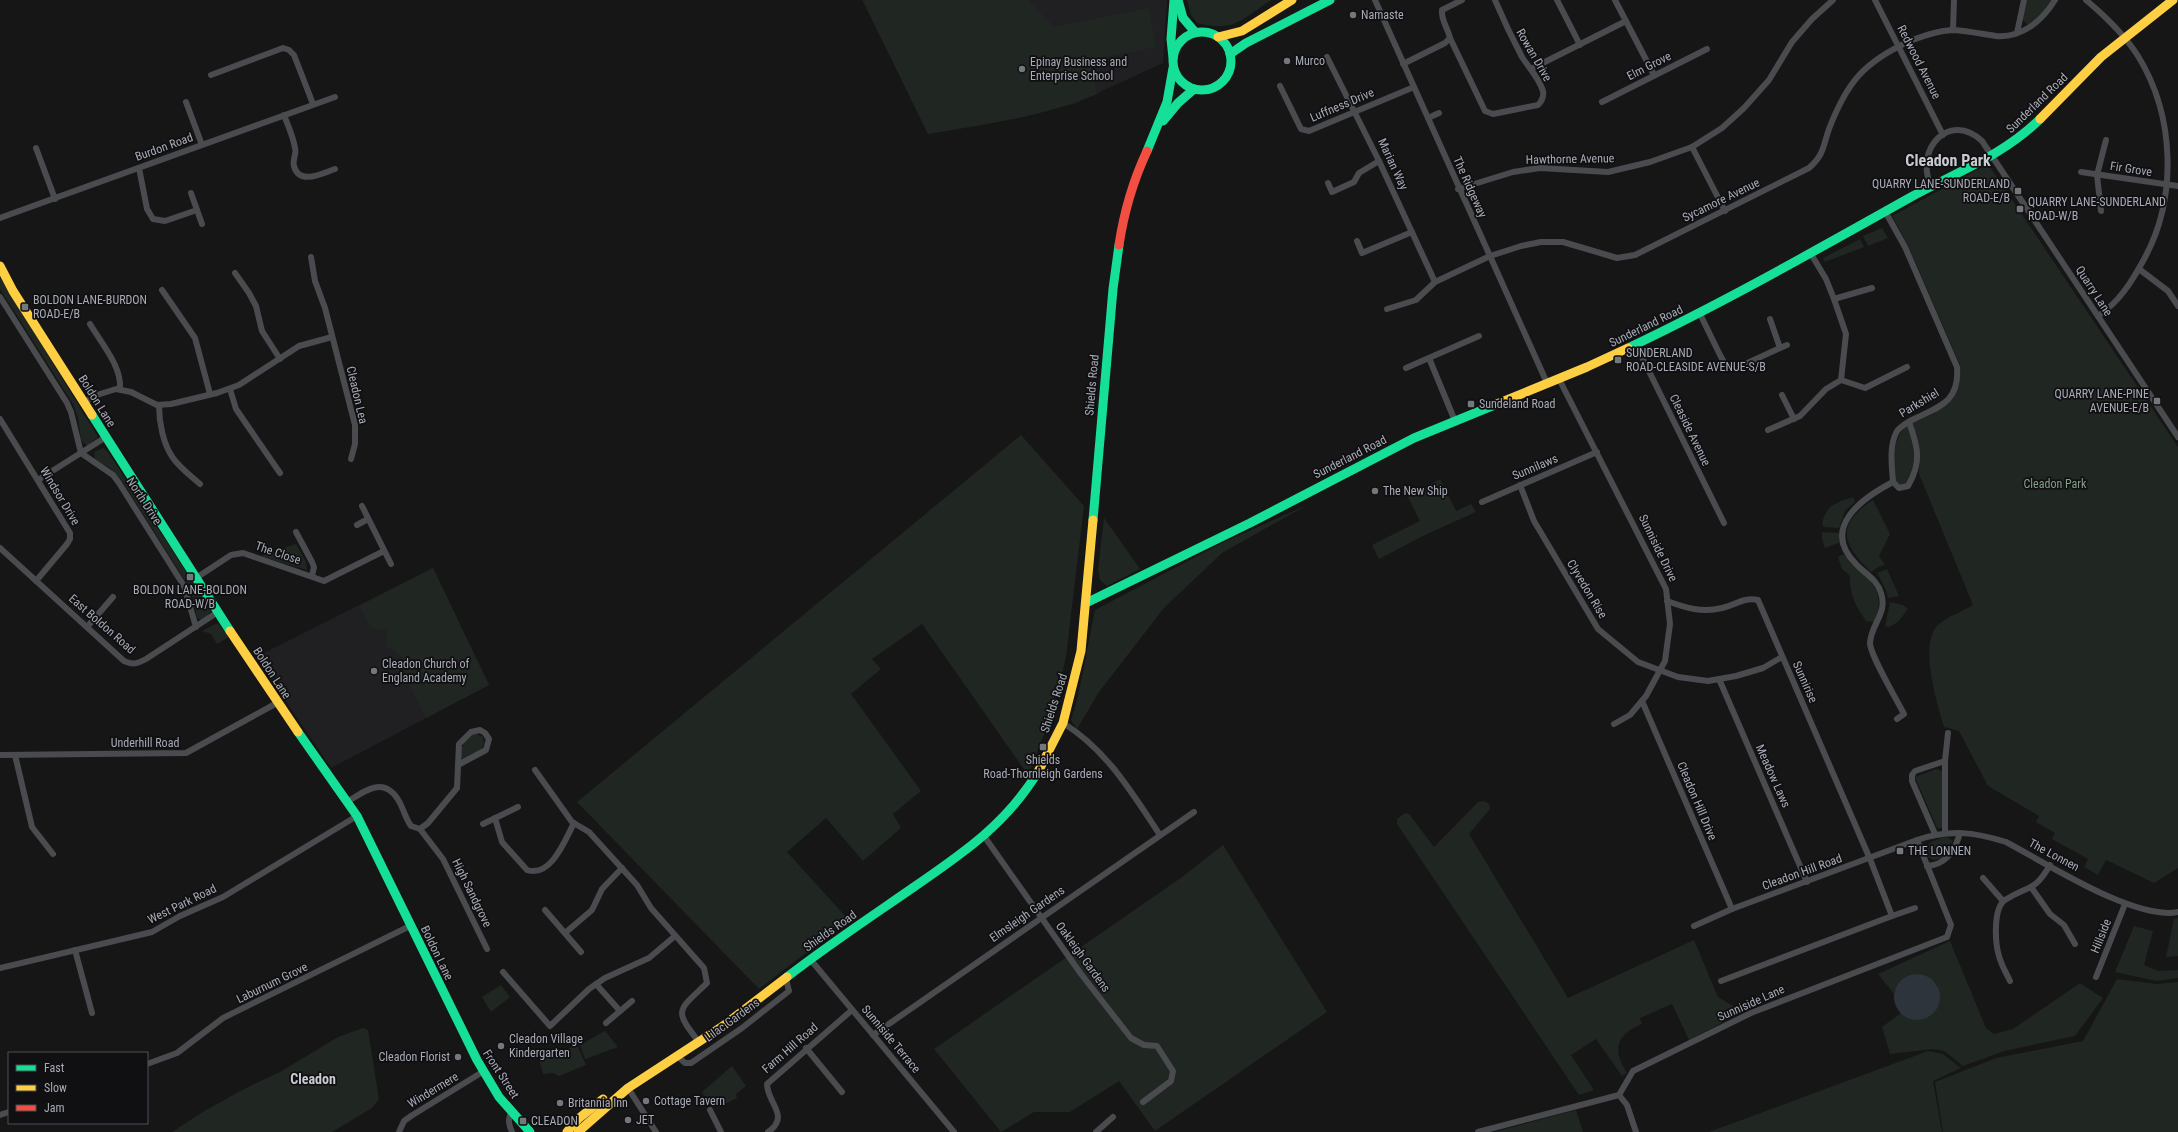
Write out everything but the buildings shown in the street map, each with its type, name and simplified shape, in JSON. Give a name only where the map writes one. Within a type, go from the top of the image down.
[{"type":"main road","points":[[1173,58],[1180,42],[1195,32],[1207,32],[1224,41],[1230,54],[1231,65],[1228,74],[1222,82],[1209,89],[1194,89],[1180,81],[1173,68],[1171,39],[1174,0]]},
{"type":"main road","points":[[1178,0],[1182,18],[1195,32]]},
{"type":"main road","points":[[1218,37],[1242,31],[1292,0]]},
{"type":"main road","points":[[1230,54],[1246,43],[1330,0]]},
{"type":"main road","name":"Sunderland Road","points":[[1086,603],[1250,523],[1376,457],[1455,421],[1636,345],[1700,314],[1886,213],[1931,186],[1992,156],[2034,125],[2101,57],[2123,38],[2173,0]]},
{"type":"main road","name":"Shields Road","points":[[578,1132],[628,1088],[723,1026],[810,960],[984,836],[1007,815],[1029,787],[1051,749],[1072,696],[1081,651],[1113,289],[1122,224],[1135,176],[1158,126],[1167,102],[1173,68]]},
{"type":"main road","name":"Shields Road","points":[[1158,126],[1178,103],[1194,89]]},
{"type":"main road","name":"Boldon Lane","points":[[0,266],[48,345],[218,612],[277,703],[356,816],[458,1024]]},
{"type":"main road","name":"Front Street","points":[[458,1024],[499,1097],[530,1132]]},
{"type":"main road","name":"Shields Road","points":[[567,1132],[578,1119],[603,1099],[628,1088]]},
{"type":"street","name":"The Ridgeway","points":[[1375,0],[1458,189],[1547,383]]},
{"type":"street","points":[[1403,64],[1445,43],[1450,38],[1449,31],[1441,17],[1442,10],[1462,0]]},
{"type":"street","name":"Rowan Drive","points":[[1450,38],[1485,111],[1493,114],[1538,105],[1542,100],[1543,92],[1510,34],[1495,0]]},
{"type":"street","points":[[1557,0],[1580,44]]},
{"type":"street","points":[[1615,0],[1654,75]]},
{"type":"street","name":"Hawthorne Avenue","points":[[1458,189],[1513,172],[1540,168],[1608,172],[1650,162],[1692,147],[1722,128],[1744,108],[1769,80],[1792,42],[1812,19],[1833,0]]},
{"type":"street","name":"Redwood Avenue","points":[[1875,0],[1943,134]]},
{"type":"street","points":[[1953,30],[1954,0]]},
{"type":"street","points":[[2017,33],[2024,0]]},
{"type":"street","points":[[2017,33],[2032,26],[2055,0]]},
{"type":"street","points":[[2086,0],[2106,17],[2137,54],[2145,69],[2159,106],[2167,145],[2167,185],[2163,212],[2155,236],[2139,269],[2119,299],[2098,316]]},
{"type":"street","points":[[1531,69],[1626,21]]},
{"type":"street","name":"Sycamore Avenue","points":[[1387,309],[1416,300],[1435,282],[1490,256],[1521,246],[1541,242],[1563,242],[1617,258],[1634,256],[1809,168],[1818,160],[1825,147],[1828,132],[1846,90],[1871,62],[1899,46],[1928,35],[1953,30],[2000,36],[2017,33]]},
{"type":"street","points":[[211,75],[283,48],[289,50],[294,55],[313,104]]},
{"type":"street","name":"Elm Grove","points":[[1602,102],[1706,49]]},
{"type":"street","name":"Marian Way","points":[[1327,57],[1356,112],[1435,282]]},
{"type":"street","name":"Luffness Drive","points":[[1280,86],[1301,129],[1309,131],[1414,87]]},
{"type":"street","name":"Burdon Road","points":[[0,218],[335,97]]},
{"type":"street","points":[[186,102],[202,145]]},
{"type":"street","points":[[1428,118],[1439,113]]},
{"type":"street","points":[[284,115],[296,149],[294,166],[296,171],[306,177],[312,177],[335,169]]},
{"type":"street","name":"Quarry Lane","points":[[1943,134],[1959,130],[1975,135],[1992,156],[2178,437]]},
{"type":"street","points":[[1931,186],[1926,167],[1928,153],[1935,140],[1943,134]]},
{"type":"street","points":[[2101,211],[2097,175],[2106,140]]},
{"type":"street","points":[[1692,147],[1726,211]]},
{"type":"street","points":[[36,148],[55,199]]},
{"type":"street","points":[[1328,183],[1332,192],[1339,190],[1354,182],[1359,173],[1379,161]]},
{"type":"street","points":[[139,168],[147,209],[153,219],[165,221],[197,210]]},
{"type":"street","name":"Fir Grove","points":[[2081,172],[2178,186]]},
{"type":"street","points":[[191,193],[202,224]]},
{"type":"street","name":"Parkshiel","points":[[1886,213],[1905,247],[1957,367],[1958,379],[1954,393],[1944,404],[1909,422],[1896,432],[1892,446],[1893,482]]},
{"type":"street","points":[[1357,241],[1362,253],[1412,232]]},
{"type":"street","points":[[1811,254],[1826,279],[1846,334],[1841,380]]},
{"type":"street","name":"Cleadon Lea","points":[[311,257],[315,281],[325,308],[355,425],[355,444],[351,459]]},
{"type":"street","points":[[2139,269],[2168,291],[2178,306]]},
{"type":"street","points":[[235,273],[256,306],[262,331],[280,359]]},
{"type":"street","points":[[1834,299],[1872,288]]},
{"type":"street","points":[[162,290],[195,338],[210,394]]},
{"type":"street","points":[[0,297],[67,403],[71,412],[78,448],[81,453]]},
{"type":"street","points":[[1700,314],[1725,364],[1732,368],[1741,366],[1787,345]]},
{"type":"street","points":[[1770,319],[1780,348]]},
{"type":"street","points":[[90,324],[117,370],[121,379],[120,389]]},
{"type":"street","points":[[1406,368],[1479,336]]},
{"type":"street","points":[[84,402],[104,392],[120,389],[131,392],[151,403],[159,405],[230,389],[300,346],[332,337]]},
{"type":"street","name":"Cleaside Avenue","points":[[1636,345],[1724,524]]},
{"type":"street","points":[[1429,358],[1455,421]]},
{"type":"street","points":[[1768,430],[1800,416],[1826,389],[1841,380],[1866,388],[1907,366]]},
{"type":"street","name":"Sunniside Drive","points":[[1558,379],[1597,452],[1666,589],[1670,624],[1665,661],[1642,701],[1630,715],[1614,724]]},
{"type":"street","points":[[230,389],[236,409],[280,472]]},
{"type":"street","points":[[1782,395],[1794,419]]},
{"type":"street","points":[[159,405],[159,420],[174,460],[200,484]]},
{"type":"street","name":"Windsor Drive","points":[[0,419],[67,527],[70,539],[36,581]]},
{"type":"street","points":[[1897,719],[1904,714],[1874,656],[1870,643],[1874,629],[1882,614],[1882,594],[1875,581],[1856,564],[1845,550],[1842,531],[1847,517],[1857,505],[1871,494],[1893,482],[1899,488],[1908,486],[1916,472],[1917,456],[1915,438],[1909,422]]},
{"type":"street","points":[[38,480],[106,437]]},
{"type":"street","name":"Sunnilaws","points":[[1482,502],[1597,452]]},
{"type":"street","name":"North Drive","points":[[81,453],[113,475],[119,482],[184,586],[196,627]]},
{"type":"street","name":"Clyvedon Rise","points":[[1520,485],[1534,521],[1598,629],[1638,662],[1678,677],[1708,680],[1719,679],[1763,668],[1782,657]]},
{"type":"street","points":[[362,506],[391,564]]},
{"type":"street","points":[[357,525],[368,519]]},
{"type":"street","name":"The Close","points":[[296,532],[314,567],[312,576]]},
{"type":"street","name":"East Boldon Road","points":[[0,548],[124,661],[131,664],[142,662],[218,612]]},
{"type":"street","name":"The Close","points":[[196,578],[231,555],[243,553],[324,581],[329,580],[384,551]]},
{"type":"street","points":[[87,627],[113,596]]},
{"type":"street","name":"Sunnirise","points":[[1667,601],[1688,609],[1704,611],[1723,608],[1748,598],[1758,600],[1870,859],[1892,916]]},
{"type":"street","name":"Meadow Laws","points":[[1719,679],[1807,882]]},
{"type":"street","name":"Cleadon Hill Drive","points":[[1642,701],[1732,909]]},
{"type":"street","name":"Underhill Road","points":[[0,755],[186,754],[277,703]]},
{"type":"street","points":[[1062,724],[1086,740],[1107,759],[1160,835]]},
{"type":"street","points":[[420,829],[428,822],[457,788],[458,765],[459,744],[464,737],[471,732],[480,730],[485,733],[489,739],[486,750],[458,765]]},
{"type":"street","points":[[1945,832],[1945,761],[1948,733]]},
{"type":"street","points":[[15,755],[32,827],[53,854]]},
{"type":"street","points":[[1935,834],[1912,781],[1912,775],[1915,771],[1945,761]]},
{"type":"street","points":[[535,770],[560,807],[574,823],[589,832],[622,868],[637,885],[651,908],[704,968],[707,984],[683,1006],[681,1014],[683,1020],[699,1042]]},
{"type":"street","name":"High Sandgrove","points":[[347,802],[368,789],[380,786],[389,789],[400,803],[411,826],[420,829],[443,859],[487,948]]},
{"type":"street","points":[[483,824],[518,807]]},
{"type":"street","name":"Elmsleigh Gardens","points":[[873,1035],[1194,812]]},
{"type":"street","name":"West Park Road","points":[[0,968],[152,932],[180,916],[223,897],[356,816]]},
{"type":"street","points":[[495,818],[502,842],[527,870],[533,872],[544,869],[554,859],[574,823]]},
{"type":"street","name":"The Lonnen","points":[[1917,840],[1945,832],[1987,836],[2006,842],[2126,904],[2170,914],[2178,912]]},
{"type":"street","points":[[1927,866],[1934,866],[1947,859],[1954,850],[1960,833]]},
{"type":"street","name":"Oakleigh Gardens","points":[[984,836],[1081,974],[1131,1038],[1137,1043],[1157,1046],[1173,1071],[1173,1076],[1166,1086],[1142,1102]]},
{"type":"street","name":"Cleadon Hill Road","points":[[1694,926],[1732,909],[1870,859],[1917,840]]},
{"type":"street","name":"Sunniside Lane","points":[[1619,1094],[1633,1071],[1751,1013],[1947,937],[1951,925],[1917,840]]},
{"type":"street","points":[[2010,981],[1999,956],[1995,935],[1997,914],[2003,901],[2032,887],[2041,880],[2050,865]]},
{"type":"street","points":[[565,934],[592,910],[602,889],[622,868]]},
{"type":"street","points":[[1983,878],[2003,901]]},
{"type":"street","points":[[2032,887],[2050,914],[2064,925],[2075,944]]},
{"type":"street","name":"Hillside","points":[[2096,976],[2126,904]]},
{"type":"street","points":[[1721,981],[1915,908]]},
{"type":"street","points":[[545,910],[581,952]]},
{"type":"street","name":"Laburnum Grove","points":[[148,1064],[177,1053],[223,1018],[410,926]]},
{"type":"street","points":[[503,972],[550,1026],[596,984],[605,978],[649,958],[675,936]]},
{"type":"street","points":[[76,950],[92,1013]]},
{"type":"street","name":"Sunniside Terrace","points":[[810,960],[954,1132]]},
{"type":"street","name":"Lilac Gardens","points":[[677,1056],[685,1063],[691,1063],[742,1028],[789,990],[786,979]]},
{"type":"street","points":[[596,984],[620,1011]]},
{"type":"street","points":[[606,1023],[632,1001]]},
{"type":"street","name":"Farm Hill Road","points":[[768,1132],[774,1128],[778,1118],[778,1113],[767,1090],[767,1084],[806,1048],[852,1010]]},
{"type":"street","points":[[806,1048],[842,1092]]},
{"type":"street","name":"Windermere","points":[[399,1132],[404,1121],[411,1116],[484,1072]]},
{"type":"street","points":[[628,1088],[656,1132]]},
{"type":"street","points":[[1478,1132],[1619,1094],[1627,1106],[1636,1132]]},
{"type":"street","points":[[710,1110],[721,1132]]},
{"type":"street","points":[[512,1112],[509,1121],[512,1132]]},
{"type":"street","points":[[1096,1132],[1113,1117]]},
{"type":"shaded area","name":"Epinay Business and Enterprise School","points":[[862,0],[1167,0],[1163,63],[1074,104],[996,122],[928,134]]},
{"type":"shaded area","name":"Cleadon Church of England Academy","points":[[433,568],[489,685],[331,768],[256,657]]},
{"type":"shaded area","points":[[1912,974],[1922,974],[1930,978],[1936,984],[1940,992],[1940,1002],[1936,1010],[1930,1016],[1922,1020],[1912,1020],[1904,1016],[1898,1010],[1894,1002],[1894,992],[1898,984],[1904,978]]},
{"type":"green space","name":"Epinay Business and Enterprise School","points":[[863,0],[1028,0],[1054,27],[1149,8],[1156,47],[1090,60],[1097,94],[1077,102],[1056,109],[1014,119],[928,134]]},
{"type":"green space","points":[[1187,0],[1271,0],[1237,22],[1229,25],[1209,26],[1197,23],[1191,15]]},
{"type":"green space","points":[[2027,0],[2052,0],[2041,14],[2028,25],[2022,19]]},
{"type":"green space","name":"Cleadon Park","points":[[1988,164],[2178,447],[2178,868],[2154,883],[2106,860],[2098,875],[2084,867],[2088,859],[2052,839],[2055,833],[2036,822],[2039,816],[1988,786],[1959,731],[1944,727],[1937,703],[1929,657],[1930,643],[1933,632],[1940,623],[1973,605],[1919,474],[1918,448],[1912,423],[1941,409],[1954,396],[1958,388],[1960,378],[1960,365],[1908,245],[1892,216]]},
{"type":"green space","points":[[1882,228],[1888,238],[1868,246],[1863,236]]},
{"type":"green space","points":[[1860,239],[1864,247],[1825,262],[1823,258]]},
{"type":"green space","points":[[0,277],[98,437],[87,446],[81,440],[78,418],[73,404],[0,289]]},
{"type":"green space","points":[[1905,427],[1908,427],[1913,441],[1914,462],[1907,483],[1900,486],[1895,482],[1894,460],[1898,439]]},
{"type":"green space","points":[[1021,435],[1084,506],[1066,657],[1053,712],[1028,775],[922,624],[872,659],[881,669],[851,694],[921,791],[893,814],[901,828],[863,861],[826,818],[787,852],[849,920],[759,989],[577,802]]},
{"type":"green space","points":[[103,448],[108,452],[211,610],[206,618],[202,620],[197,618],[191,590],[123,482],[111,469],[95,459],[94,452]]},
{"type":"green space","points":[[1440,479],[1456,511],[1471,504],[1476,512],[1427,534],[1379,559],[1372,545],[1420,521],[1408,497]]},
{"type":"green space","points":[[1853,497],[1855,502],[1845,511],[1839,528],[1824,527],[1822,524],[1829,509],[1836,503]]},
{"type":"green space","points":[[1873,500],[1890,534],[1879,556],[1885,565],[1878,567],[1871,572],[1854,552],[1849,544],[1847,535],[1848,526],[1853,518],[1861,509]]},
{"type":"green space","points":[[1309,504],[1222,553],[1164,608],[1099,692],[1077,729],[1071,720],[1078,696],[1095,610],[1222,543]]},
{"type":"green space","points":[[1104,518],[1140,569],[1107,586],[1100,580],[1098,570]]},
{"type":"green space","points":[[1822,532],[1839,533],[1841,542],[1825,548],[1822,539]]},
{"type":"green space","points":[[296,544],[306,562],[307,570],[260,556]]},
{"type":"green space","points":[[1844,554],[1866,577],[1877,592],[1879,601],[1878,611],[1874,622],[1866,621],[1854,600],[1850,576],[1842,569],[1838,557]]},
{"type":"green space","points":[[433,568],[489,685],[426,718],[404,675],[406,665],[403,658],[392,649],[386,648],[387,630],[372,628],[359,606]]},
{"type":"green space","points":[[1887,569],[1899,596],[1888,598],[1886,590],[1877,573]]},
{"type":"green space","points":[[1890,602],[1903,605],[1908,609],[1898,622],[1889,627],[1885,626]]},
{"type":"green space","points":[[217,623],[229,637],[217,644],[211,634],[202,631]]},
{"type":"green space","points":[[474,733],[483,737],[484,742],[482,749],[472,756],[464,759],[461,758],[464,743]]},
{"type":"green space","points":[[1936,769],[1942,771],[1942,828],[1937,828],[1915,777]]},
{"type":"green space","points":[[1484,801],[1489,804],[1490,809],[1469,834],[1568,998],[1694,940],[1718,997],[1743,1012],[1689,1040],[1672,1004],[1640,1018],[1642,1024],[1633,1028],[1627,1033],[1619,1044],[1619,1057],[1627,1073],[1622,1076],[1596,1039],[1571,1055],[1594,1090],[1579,1095],[1397,824],[1397,819],[1405,813],[1409,814],[1434,847],[1478,802]]},
{"type":"green space","points":[[1947,837],[1953,841],[1942,858],[1934,860],[1928,857],[1927,848],[1929,844],[1934,840]]},
{"type":"green space","points":[[1223,845],[1327,1012],[1155,1131],[1119,1081],[1070,1112],[1034,1112],[1001,1132],[934,1049],[1182,877]]},
{"type":"green space","points":[[2178,918],[2178,956],[2166,957],[2174,919]]},
{"type":"green space","points":[[2134,926],[2153,931],[2144,965],[2158,971],[2178,970],[2178,978],[2156,981],[2115,972]]},
{"type":"green space","points":[[1950,941],[1986,1028],[1994,1034],[2013,1029],[2080,983],[2103,998],[2075,1036],[2004,1051],[1963,1066],[1944,1051],[1933,1049],[1890,1054],[1882,1027],[1901,1013],[1919,1020],[1930,1016],[1937,984],[1924,975],[1895,990],[1894,994],[1878,974]]},
{"type":"green space","points":[[2117,979],[2157,984],[2178,982],[2178,1132],[1943,1132],[1935,1082],[1996,1058],[2083,1041]]},
{"type":"green space","points":[[501,985],[510,997],[491,1012],[482,997]]},
{"type":"green space","points":[[363,1028],[368,1030],[379,1099],[372,1108],[332,1132],[172,1132],[201,1113],[244,1089],[280,1072],[338,1037]]},
{"type":"green space","points":[[605,1031],[618,1047],[585,1059],[580,1045]]},
{"type":"green space","points":[[577,1045],[586,1065],[559,1076],[553,1073],[543,1074],[539,1060]]},
{"type":"green space","points":[[1928,1051],[1943,1054],[1961,1068],[1933,1081],[1942,1132],[1709,1132]]},
{"type":"green space","points":[[732,1066],[746,1086],[736,1094],[737,1098],[717,1108],[716,1104],[710,1106],[702,1092]]},
{"type":"green space","points":[[1576,1110],[1583,1132],[1494,1132]]},
{"type":"traffic: fast","points":[[1173,58],[1171,39],[1174,0]]},
{"type":"traffic: fast","points":[[1178,0],[1183,18],[1195,32]]},
{"type":"traffic: fast","points":[[1230,54],[1246,43],[1330,0]]},
{"type":"traffic: fast","points":[[1196,32],[1208,32],[1223,40],[1231,55],[1231,61],[1231,67],[1223,82],[1208,90],[1196,90],[1181,82],[1173,67],[1173,55],[1181,40],[1196,32]]},
{"type":"traffic: fast","points":[[1147,151],[1167,102],[1173,68]]},
{"type":"traffic: fast","points":[[1163,121],[1178,103],[1194,89]]},
{"type":"traffic: fast","points":[[1628,348],[1736,294],[1911,197],[1995,153],[2026,132],[2040,119]]},
{"type":"traffic: fast","points":[[1093,520],[1113,289],[1119,245]]},
{"type":"traffic: fast","points":[[1086,603],[1250,523],[1414,438],[1497,404]]},
{"type":"traffic: fast","points":[[92,415],[230,631]]},
{"type":"traffic: fast","points":[[298,732],[357,816],[477,1060],[499,1097],[530,1132]]},
{"type":"traffic: fast","points":[[787,977],[948,863],[982,837],[1013,806],[1039,770]]},
{"type":"traffic: slow","points":[[1218,37],[1242,31],[1292,0]]},
{"type":"traffic: slow","points":[[2040,119],[2101,57],[2173,0]]},
{"type":"traffic: slow","points":[[0,266],[13,291],[92,415]]},
{"type":"traffic: slow","points":[[1497,404],[1587,367],[1628,348]]},
{"type":"traffic: slow","points":[[1039,770],[1063,723],[1081,651],[1093,520]]},
{"type":"traffic: slow","points":[[230,631],[298,732]]},
{"type":"traffic: slow","points":[[578,1132],[628,1088],[723,1026],[787,977]]},
{"type":"traffic: slow","points":[[567,1132],[578,1119],[603,1099]]},
{"type":"traffic: jam","points":[[1119,245],[1130,197],[1137,174],[1147,151]]},
{"type":"place","name":"Namaste","points":[[1353,15]]},
{"type":"place","name":"Murco","points":[[1287,61]]},
{"type":"place","name":"Epinay Business and Enterprise School","points":[[1022,69]]},
{"type":"place","name":"QUARRY LANE-SUNDERLAND ROAD-E/B","points":[[2018,191]]},
{"type":"place","name":"QUARRY LANE-SUNDERLAND ROAD-W/B","points":[[2020,209]]},
{"type":"place","name":"BOLDON LANE-BURDON ROAD-E/B","points":[[25,307]]},
{"type":"place","name":"SUNDERLAND ROAD-CLEASIDE AVENUE-S/B","points":[[1618,360]]},
{"type":"place","name":"QUARRY LANE-PINE AVENUE-E/B","points":[[2157,401]]},
{"type":"place","name":"Sundeland Road","points":[[1471,404]]},
{"type":"place","name":"The New Ship","points":[[1375,491]]},
{"type":"place","name":"BOLDON LANE-BOLDON ROAD-W/B","points":[[190,577]]},
{"type":"place","name":"Cleadon Church of England Academy","points":[[374,671]]},
{"type":"place","name":"Shields Road-Thornleigh Gardens","points":[[1043,747]]},
{"type":"place","name":"THE LONNEN","points":[[1900,851]]},
{"type":"place","name":"Cleadon Village Kindergarten","points":[[501,1046]]},
{"type":"place","name":"Cleadon Florist","points":[[458,1057]]},
{"type":"place","name":"Cottage Tavern","points":[[646,1101]]},
{"type":"place","name":"Britannia Inn","points":[[560,1103]]},
{"type":"place","name":"JET","points":[[628,1120]]},
{"type":"place","name":"CLEADON","points":[[523,1121]]},
{"type":"district","name":"Cleadon Park","points":[[1948,160]]},
{"type":"district","name":"Cleadon","points":[[313,1079]]}]
